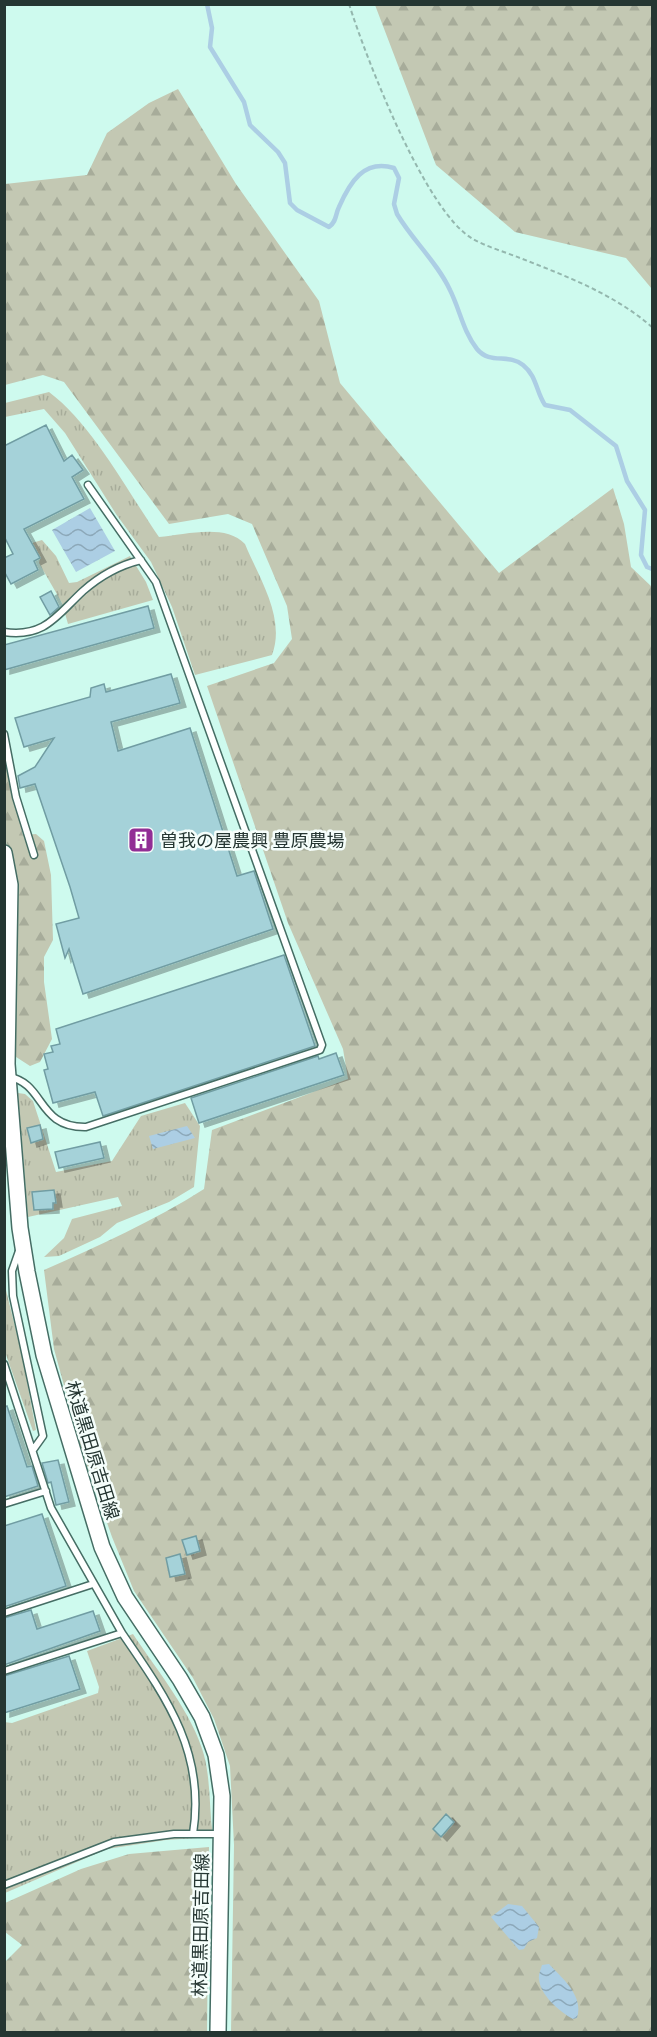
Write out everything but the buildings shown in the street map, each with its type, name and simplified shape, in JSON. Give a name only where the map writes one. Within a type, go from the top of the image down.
[{"type":"street","name":"林道黒田原吉田線","points":[[4,852],[10,894],[8,1077],[22,1242],[44,1355],[89,1509],[125,1597],[180,1679],[202,1717],[216,1755],[222,1796],[218,2032]]},
{"type":"lane","points":[[8,1077],[18,1079],[27,1085],[51,1116],[63,1125],[86,1127],[320,1050],[322,1045],[156,582],[88,485]]},
{"type":"lane","points":[[4,632],[25,634],[40,629],[58,618],[83,591],[100,578],[125,564],[141,560]]},
{"type":"lane","points":[[4,734],[16,796],[34,855]]},
{"type":"lane","points":[[22,1242],[12,1271],[13,1296],[43,1436],[33,1450]]},
{"type":"lane","points":[[4,1364],[59,1526],[67,1534],[93,1584],[154,1681],[185,1736],[196,1783],[197,1809],[193,1834]]},
{"type":"lane","points":[[4,1504],[46,1491]]},
{"type":"lane","points":[[4,1613],[93,1584]]},
{"type":"lane","points":[[4,1671],[122,1633]]},
{"type":"lane","points":[[4,1884],[114,1842],[148,1836],[222,1834]]},
{"type":"path","points":[[349,4],[381,87],[431,194],[445,214],[472,239],[588,285],[638,314],[652,327]]},
{"type":"green space","points":[[375,5],[652,5],[652,289],[626,258],[515,232],[436,165]]},
{"type":"green space","points":[[178,89],[236,184],[319,301],[340,383],[499,573],[613,488],[624,524],[631,567],[652,587],[652,2032],[231,2032],[234,1845],[230,1766],[214,1719],[193,1678],[134,1591],[112,1537],[82,1451],[54,1349],[44,1270],[146,1222],[204,1189],[212,1130],[348,1079],[343,1049],[288,923],[207,686],[274,663],[292,639],[287,606],[252,524],[228,514],[169,524],[64,382],[43,375],[5,385],[5,184],[87,175],[107,133],[149,103]]},
{"type":"green space","points":[[49,392],[65,406],[95,440],[159,537],[216,532],[237,538],[245,544],[269,598],[273,613],[276,627],[272,655],[195,675],[172,607],[151,562],[116,514],[65,433],[44,409],[5,417],[5,403]]},
{"type":"green space","points":[[42,540],[56,556],[69,583],[77,582],[130,556],[146,582],[153,600],[68,624],[62,603],[39,563],[40,558],[32,543]]},
{"type":"green space","points":[[4,756],[23,835],[36,834],[44,841],[51,875],[53,940],[44,957],[44,982],[52,1039],[40,1062],[30,1066],[13,1055],[13,888],[4,829]]},
{"type":"green space","points":[[18,1093],[25,1094],[33,1101],[56,1172],[112,1161],[141,1116],[185,1103],[200,1126],[194,1187],[169,1202],[117,1223],[100,1237],[59,1256],[44,1257],[64,1238],[72,1219],[122,1206],[118,1197],[28,1217]],"holes":[[[54,1190],[56,1203],[53,1203],[53,1209],[35,1210],[32,1193]]]},
{"type":"green space","points":[[4,1282],[22,1355],[36,1430],[33,1431],[5,1352]]},
{"type":"green space","points":[[133,1634],[173,1692],[199,1739],[208,1775],[213,1837],[166,1840],[107,1849],[5,1893],[4,1722],[12,1723],[98,1693],[99,1687],[87,1651]]},
{"type":"green space","points":[[209,1847],[207,2032],[5,2032],[5,1962],[22,1945],[5,1932],[5,1903],[81,1869],[129,1854]]},
{"type":"water","points":[[90,508],[115,551],[76,572],[52,530]]},
{"type":"water","points":[[187,1126],[195,1138],[153,1149],[149,1136]]},
{"type":"water","points":[[508,1904],[522,1906],[539,1927],[537,1938],[528,1942],[524,1949],[519,1950],[491,1917]]},
{"type":"water","points":[[549,1964],[575,1995],[578,2002],[577,2018],[573,2019],[562,2012],[543,1991],[539,1974],[542,1965]]},
{"type":"waterway","points":[[207,4],[212,28],[210,47],[244,102],[250,125],[278,152],[285,163],[290,203],[297,210],[329,227],[335,220],[348,189],[359,175],[374,167],[394,168],[399,178],[394,204],[397,214],[445,280],[468,335],[477,349],[488,357],[511,360],[523,365],[534,379],[545,405],[570,410],[616,446],[627,481],[645,510],[641,555],[647,567],[652,569]]},
{"type":"place","name":"曽我の屋農興 豊原農場","points":[[141,840]]}]
